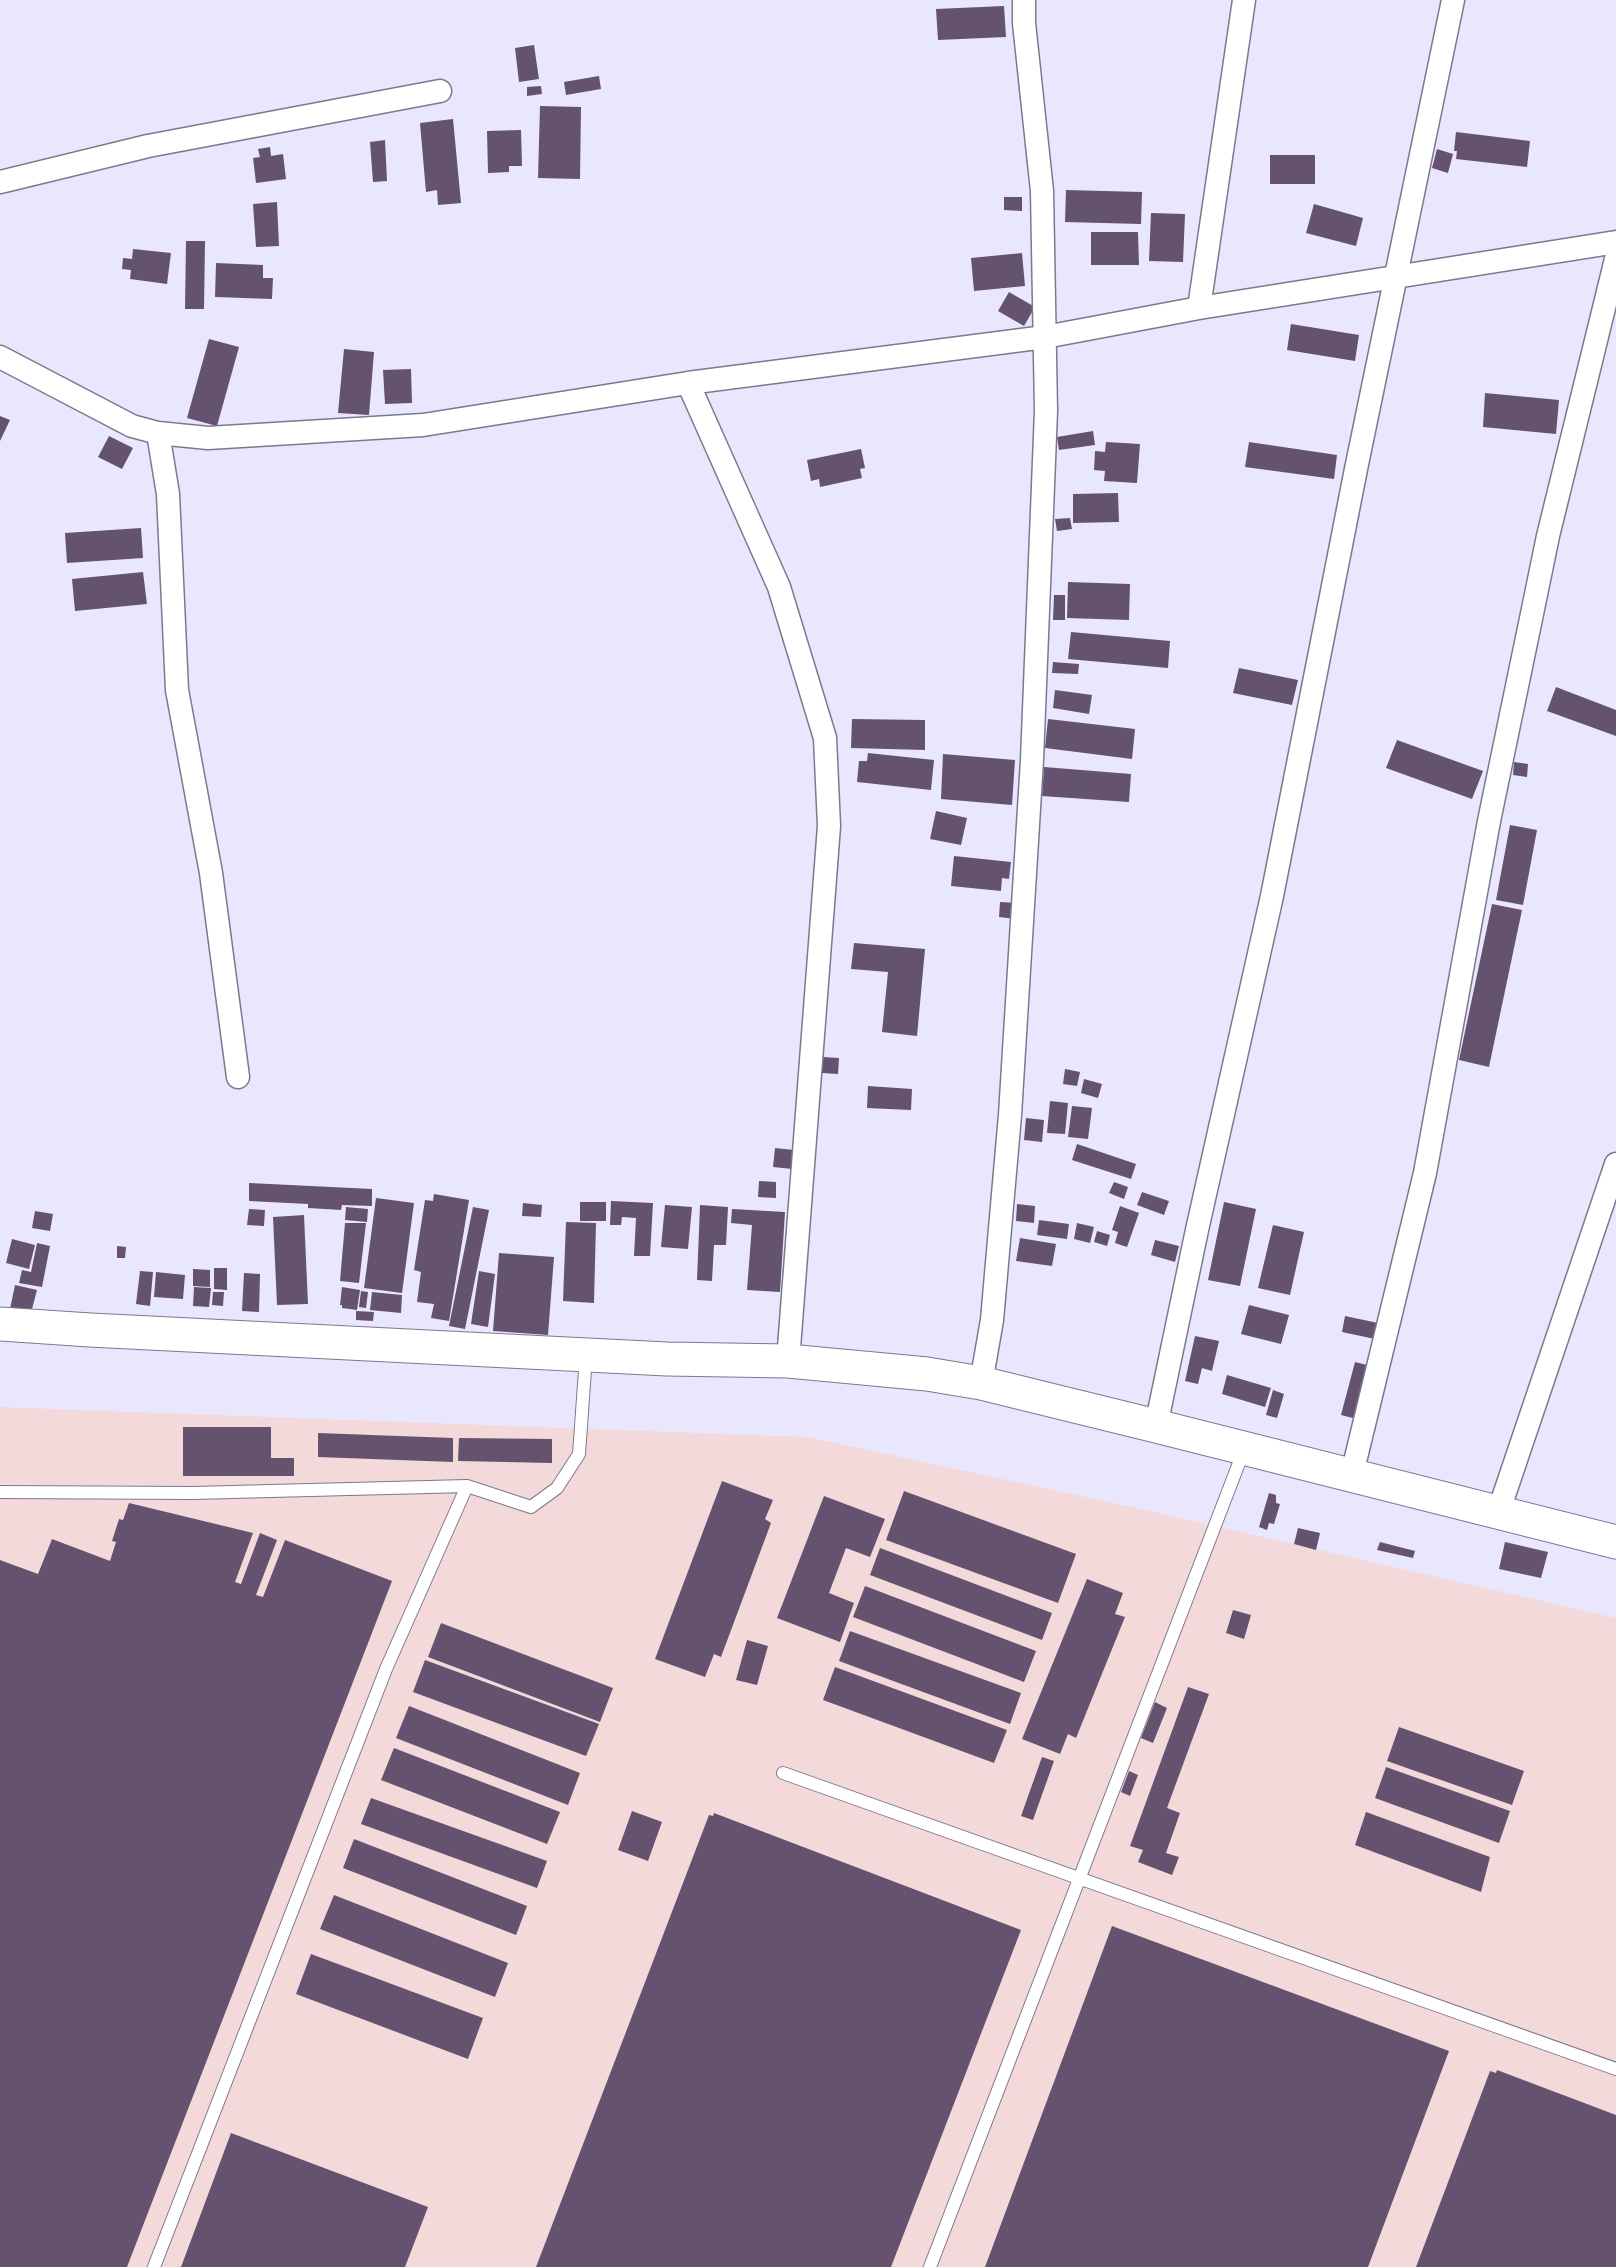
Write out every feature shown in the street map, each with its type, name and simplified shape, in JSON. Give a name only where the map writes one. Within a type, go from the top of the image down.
[{"type":"street","points":[[981,1383],[992,1320],[1009,1126],[1032,760],[1046,411],[1042,191],[1024,23],[1024,0]]},
{"type":"street","points":[[1199,308],[1244,0]]},
{"type":"street","points":[[1156,1426],[1197,1230],[1275,885],[1453,0]]},
{"type":"street","points":[[0,182],[148,146],[440,91]]},
{"type":"street","points":[[0,357],[132,426],[158,433],[208,438],[423,425],[688,383],[1046,337],[1199,308],[1396,275],[1616,242]]},
{"type":"street","points":[[1352,1474],[1425,1173],[1489,820],[1548,536],[1616,259]]},
{"type":"street","points":[[688,383],[779,587],[825,738],[829,826],[788,1361]]},
{"type":"street","points":[[158,433],[168,494],[177,690],[211,873],[238,1077]]},
{"type":"street","points":[[1498,1513],[1616,1164]]},
{"type":"street","points":[[0,1324],[667,1359],[788,1361],[927,1374],[981,1383],[1352,1474],[1616,1542]]},
{"type":"lane","points":[[0,1492],[193,1493],[467,1486],[531,1508],[557,1488],[579,1454],[586,1355]]},
{"type":"lane","points":[[930,2267],[1244,1449]]},
{"type":"lane","points":[[154,2267],[387,1669],[467,1486]]},
{"type":"lane","points":[[783,1773],[1616,2068]]},
{"type":"shaded area","points":[[0,1407],[808,1437],[1132,1507],[1616,1618],[1616,2267],[0,2267]]},
{"type":"building","points":[[1004,6],[1006,37],[938,40],[936,9]]},
{"type":"building","points":[[534,45],[539,79],[519,82],[515,48]]},
{"type":"building","points":[[599,76],[601,89],[566,95],[564,82]]},
{"type":"building","points":[[541,86],[542,94],[527,96],[527,87]]},
{"type":"building","points":[[540,106],[581,107],[580,179],[538,178]]},
{"type":"building","points":[[453,119],[461,203],[438,205],[437,190],[426,192],[420,123]]},
{"type":"building","points":[[521,130],[522,166],[509,166],[509,172],[488,173],[487,131]]},
{"type":"building","points":[[1456,132],[1530,141],[1527,167],[1456,159],[1457,151],[1454,151]]},
{"type":"building","points":[[385,140],[387,181],[373,182],[370,142]]},
{"type":"building","points":[[270,147],[271,156],[283,154],[286,179],[256,183],[253,158],[260,157],[258,149]]},
{"type":"building","points":[[1437,149],[1453,154],[1448,173],[1432,168]]},
{"type":"building","points":[[1270,155],[1315,155],[1315,184],[1270,184]]},
{"type":"building","points":[[1066,190],[1142,192],[1141,224],[1065,222]]},
{"type":"building","points":[[1004,197],[1022,197],[1022,211],[1004,210]]},
{"type":"building","points":[[277,202],[279,246],[256,247],[253,204]]},
{"type":"building","points":[[1314,204],[1363,218],[1356,246],[1306,233]]},
{"type":"building","points":[[1151,213],[1185,214],[1183,262],[1149,261]]},
{"type":"building","points":[[1091,232],[1138,232],[1139,265],[1091,265]]},
{"type":"building","points":[[186,241],[205,241],[204,309],[185,309]]},
{"type":"building","points":[[133,249],[171,253],[167,284],[130,279],[131,270],[122,269],[123,258],[132,259]]},
{"type":"building","points":[[1022,253],[1025,286],[974,291],[971,258]]},
{"type":"building","points":[[216,263],[263,265],[263,278],[273,278],[272,299],[215,297]]},
{"type":"building","points":[[1009,292],[1035,307],[1024,326],[998,311]]},
{"type":"building","points":[[1291,324],[1359,335],[1355,361],[1287,350]]},
{"type":"building","points":[[209,339],[239,347],[217,426],[187,418]]},
{"type":"building","points":[[344,349],[374,352],[369,415],[338,413]]},
{"type":"building","points":[[411,369],[412,403],[385,404],[383,370]]},
{"type":"building","points":[[1485,393],[1559,400],[1556,434],[1483,427]]},
{"type":"building","points":[[0,416],[10,420],[0,441]]},
{"type":"building","points":[[1093,431],[1095,445],[1059,450],[1057,437]]},
{"type":"building","points":[[109,436],[133,448],[122,469],[98,457]]},
{"type":"building","points":[[1106,442],[1140,444],[1137,483],[1104,481],[1105,471],[1094,470],[1095,451],[1105,452]]},
{"type":"building","points":[[1249,442],[1337,455],[1334,479],[1245,467]]},
{"type":"building","points":[[861,449],[865,468],[860,469],[862,478],[820,487],[819,479],[811,481],[807,460]]},
{"type":"building","points":[[1118,493],[1119,522],[1073,523],[1073,494]]},
{"type":"building","points":[[1070,518],[1072,529],[1057,531],[1055,519]]},
{"type":"building","points":[[141,528],[143,558],[67,563],[65,533]]},
{"type":"building","points":[[143,572],[147,604],[75,611],[72,579]]},
{"type":"building","points":[[1068,582],[1130,584],[1129,620],[1067,618]]},
{"type":"building","points":[[1054,595],[1065,595],[1065,620],[1053,620]]},
{"type":"building","points":[[1071,632],[1170,641],[1168,668],[1068,659]]},
{"type":"building","points":[[1053,662],[1079,664],[1078,674],[1052,673]]},
{"type":"building","points":[[1239,668],[1298,680],[1292,705],[1233,693]]},
{"type":"building","points":[[1556,687],[1616,710],[1616,736],[1547,711]]},
{"type":"building","points":[[1055,690],[1092,695],[1089,714],[1053,708]]},
{"type":"building","points":[[852,719],[925,720],[925,750],[851,748]]},
{"type":"building","points":[[1048,719],[1135,729],[1132,759],[1045,748]]},
{"type":"building","points":[[1397,740],[1483,771],[1472,799],[1386,768]]},
{"type":"building","points":[[868,753],[934,760],[931,790],[857,782],[859,761],[867,761]]},
{"type":"building","points":[[943,754],[1015,760],[1012,805],[941,799]]},
{"type":"building","points":[[1514,762],[1528,764],[1527,777],[1513,775]]},
{"type":"building","points":[[1044,767],[1131,774],[1129,802],[1042,796]]},
{"type":"building","points":[[936,811],[967,818],[961,845],[930,839]]},
{"type":"building","points":[[1510,825],[1537,830],[1523,905],[1496,900]]},
{"type":"building","points":[[954,856],[1011,862],[1009,879],[1002,878],[1001,891],[951,886]]},
{"type":"building","points":[[1000,902],[1018,903],[1016,919],[999,917]]},
{"type":"building","points":[[1492,904],[1522,910],[1489,1067],[1459,1060]]},
{"type":"building","points":[[854,943],[925,949],[917,1036],[882,1032],[888,972],[851,969]]},
{"type":"building","points":[[823,1057],[839,1058],[838,1074],[822,1073]]},
{"type":"building","points":[[1065,1069],[1080,1072],[1077,1086],[1063,1084]]},
{"type":"building","points":[[1084,1079],[1102,1084],[1098,1098],[1081,1093]]},
{"type":"building","points":[[868,1086],[912,1089],[911,1110],[867,1108]]},
{"type":"building","points":[[1050,1101],[1068,1103],[1065,1134],[1047,1133]]},
{"type":"building","points":[[1072,1106],[1092,1108],[1088,1139],[1068,1137]]},
{"type":"building","points":[[1026,1118],[1044,1120],[1042,1142],[1024,1140]]},
{"type":"building","points":[[1077,1144],[1136,1164],[1131,1179],[1072,1160]]},
{"type":"building","points":[[775,1148],[794,1150],[792,1169],[773,1167]]},
{"type":"building","points":[[759,1181],[776,1182],[776,1198],[758,1197]]},
{"type":"building","points":[[1114,1182],[1128,1187],[1124,1199],[1109,1193]]},
{"type":"building","points":[[249,1183],[372,1189],[372,1206],[342,1205],[341,1210],[308,1208],[308,1204],[249,1201]]},
{"type":"building","points":[[1142,1192],[1169,1201],[1164,1215],[1137,1205]]},
{"type":"building","points":[[434,1194],[469,1200],[449,1321],[431,1318],[434,1304],[417,1302],[421,1272],[414,1270],[425,1200],[433,1201]]},
{"type":"building","points":[[376,1198],[414,1203],[402,1293],[364,1288]]},
{"type":"building","points":[[611,1201],[653,1203],[650,1256],[634,1256],[636,1218],[622,1217],[621,1225],[610,1225]]},
{"type":"building","points":[[580,1202],[606,1202],[606,1221],[580,1221]]},
{"type":"building","points":[[1224,1202],[1256,1209],[1240,1286],[1208,1280]]},
{"type":"building","points":[[523,1203],[542,1205],[541,1217],[522,1216]]},
{"type":"building","points":[[1017,1204],[1035,1206],[1034,1223],[1016,1221]]},
{"type":"building","points":[[665,1205],[692,1207],[688,1249],[661,1247]]},
{"type":"building","points":[[700,1205],[728,1207],[726,1245],[714,1245],[712,1281],[697,1280]]},
{"type":"building","points":[[1120,1206],[1139,1213],[1127,1247],[1115,1243],[1118,1232],[1112,1230]]},
{"type":"building","points":[[346,1207],[368,1209],[367,1222],[345,1220]]},
{"type":"building","points":[[473,1207],[489,1210],[465,1329],[449,1326]]},
{"type":"building","points":[[249,1209],[265,1210],[264,1226],[247,1225]]},
{"type":"building","points":[[732,1209],[785,1212],[780,1292],[747,1290],[752,1225],[731,1223]]},
{"type":"building","points":[[35,1211],[53,1214],[50,1231],[32,1228]]},
{"type":"building","points":[[304,1215],[308,1304],[277,1305],[273,1217]]},
{"type":"building","points":[[1039,1220],[1069,1224],[1067,1239],[1037,1235]]},
{"type":"building","points":[[566,1222],[596,1223],[594,1303],[563,1301]]},
{"type":"building","points":[[345,1223],[366,1223],[359,1283],[340,1281]]},
{"type":"building","points":[[1077,1223],[1094,1227],[1090,1243],[1074,1239]]},
{"type":"building","points":[[1273,1225],[1304,1232],[1290,1295],[1258,1288]]},
{"type":"building","points":[[1097,1231],[1110,1235],[1107,1246],[1094,1242]]},
{"type":"building","points":[[1020,1238],[1056,1244],[1052,1266],[1016,1261]]},
{"type":"building","points":[[12,1239],[35,1245],[29,1269],[6,1263]]},
{"type":"building","points":[[1155,1240],[1179,1246],[1175,1262],[1151,1255]]},
{"type":"building","points":[[37,1243],[50,1246],[42,1287],[19,1283],[22,1270],[31,1272]]},
{"type":"building","points":[[117,1246],[126,1247],[125,1258],[117,1258]]},
{"type":"building","points":[[499,1253],[554,1257],[548,1335],[493,1331]]},
{"type":"building","points":[[214,1268],[227,1268],[227,1290],[214,1289]]},
{"type":"building","points":[[193,1269],[210,1270],[210,1287],[193,1286]]},
{"type":"building","points":[[140,1271],[153,1272],[150,1306],[136,1304]]},
{"type":"building","points":[[479,1271],[495,1274],[488,1327],[471,1324]]},
{"type":"building","points":[[156,1272],[185,1275],[183,1299],[154,1297]]},
{"type":"building","points":[[244,1273],[260,1274],[259,1312],[242,1311]]},
{"type":"building","points":[[15,1285],[37,1290],[31,1313],[10,1309]]},
{"type":"building","points":[[194,1287],[211,1288],[209,1307],[193,1306]]},
{"type":"building","points":[[342,1287],[360,1290],[357,1310],[342,1308],[340,1305]]},
{"type":"building","points":[[361,1291],[368,1292],[366,1308],[359,1307]]},
{"type":"building","points":[[213,1292],[224,1292],[223,1306],[212,1305]]},
{"type":"building","points":[[372,1292],[402,1295],[401,1313],[370,1310]]},
{"type":"building","points":[[1249,1305],[1289,1315],[1281,1344],[1241,1334]]},
{"type":"building","points":[[356,1311],[374,1312],[373,1321],[356,1320]]},
{"type":"building","points":[[1345,1316],[1378,1323],[1375,1339],[1342,1332]]},
{"type":"building","points":[[1195,1336],[1219,1341],[1212,1371],[1202,1368],[1198,1384],[1185,1381]]},
{"type":"building","points":[[1355,1362],[1371,1366],[1357,1419],[1341,1415]]},
{"type":"building","points":[[1227,1375],[1271,1388],[1265,1407],[1222,1394]]},
{"type":"building","points":[[1273,1390],[1284,1394],[1277,1418],[1266,1415]]},
{"type":"building","points":[[183,1427],[271,1427],[271,1458],[294,1458],[294,1476],[183,1476]]},
{"type":"building","points":[[318,1433],[453,1438],[453,1462],[318,1457]]},
{"type":"building","points":[[459,1438],[552,1439],[552,1463],[458,1461]]},
{"type":"building","points":[[722,1481],[773,1500],[765,1519],[771,1523],[721,1657],[714,1654],[705,1677],[655,1659]]},
{"type":"building","points":[[904,1491],[1076,1554],[1058,1603],[886,1540]]},
{"type":"building","points":[[1269,1493],[1276,1495],[1276,1503],[1280,1504],[1274,1524],[1269,1523],[1267,1530],[1259,1527]]},
{"type":"building","points":[[824,1496],[885,1519],[870,1557],[846,1548],[829,1593],[854,1603],[840,1642],[777,1618]]},
{"type":"building","points":[[129,1503],[253,1533],[235,1582],[241,1584],[260,1533],[277,1540],[256,1595],[263,1597],[285,1540],[392,1581],[127,2267],[0,2267],[0,1560],[38,1574],[52,1539],[110,1561],[116,1542],[112,1541],[119,1519],[123,1520]]},
{"type":"building","points":[[1298,1528],[1320,1533],[1316,1550],[1294,1544]]},
{"type":"building","points":[[1380,1542],[1415,1551],[1413,1558],[1377,1550]]},
{"type":"building","points":[[1505,1542],[1548,1552],[1541,1578],[1499,1569]]},
{"type":"building","points":[[880,1548],[1052,1613],[1042,1640],[870,1575]]},
{"type":"building","points":[[1087,1579],[1123,1593],[1115,1614],[1125,1617],[1076,1738],[1068,1734],[1060,1754],[1022,1739]]},
{"type":"building","points":[[865,1586],[1036,1651],[1024,1682],[853,1617]]},
{"type":"building","points":[[1233,1610],[1251,1615],[1244,1639],[1226,1633]]},
{"type":"building","points":[[441,1623],[613,1688],[600,1722],[428,1657]]},
{"type":"building","points":[[850,1631],[1021,1693],[1010,1724],[839,1661]]},
{"type":"building","points":[[747,1640],[768,1646],[757,1685],[736,1680]]},
{"type":"building","points":[[425,1660],[599,1724],[586,1756],[413,1692]]},
{"type":"building","points":[[835,1667],[1007,1730],[994,1763],[823,1700]]},
{"type":"building","points":[[1188,1687],[1209,1694],[1167,1808],[1180,1813],[1166,1853],[1179,1857],[1172,1875],[1138,1862],[1143,1850],[1130,1846]]},
{"type":"building","points":[[1155,1702],[1167,1708],[1153,1743],[1141,1738]]},
{"type":"building","points":[[409,1706],[580,1773],[568,1805],[396,1738]]},
{"type":"building","points":[[1399,1727],[1524,1771],[1512,1805],[1387,1761]]},
{"type":"building","points":[[394,1748],[560,1812],[547,1844],[381,1780]]},
{"type":"building","points":[[1042,1757],[1054,1761],[1033,1820],[1021,1816]]},
{"type":"building","points":[[1386,1767],[1510,1811],[1499,1843],[1375,1798]]},
{"type":"building","points":[[1129,1771],[1138,1775],[1130,1796],[1121,1792]]},
{"type":"building","points":[[371,1798],[547,1861],[537,1888],[361,1824]]},
{"type":"building","points":[[632,1811],[662,1822],[648,1861],[618,1850]]},
{"type":"building","points":[[1366,1812],[1490,1857],[1481,1892],[1355,1845]]},
{"type":"building","points":[[714,1813],[1021,1930],[891,2267],[536,2267],[709,1815],[713,1816]]},
{"type":"building","points":[[354,1839],[527,1906],[516,1935],[343,1868]]},
{"type":"building","points":[[334,1895],[508,1963],[495,1997],[320,1929]]},
{"type":"building","points":[[1112,1926],[1449,2051],[1368,2267],[985,2267]]},
{"type":"building","points":[[311,1954],[483,2018],[468,2059],[296,1994]]},
{"type":"building","points":[[1497,2070],[1616,2115],[1616,2267],[1416,2267],[1490,2071],[1496,2073]]},
{"type":"building","points":[[231,2133],[428,2207],[405,2267],[181,2267]]}]
